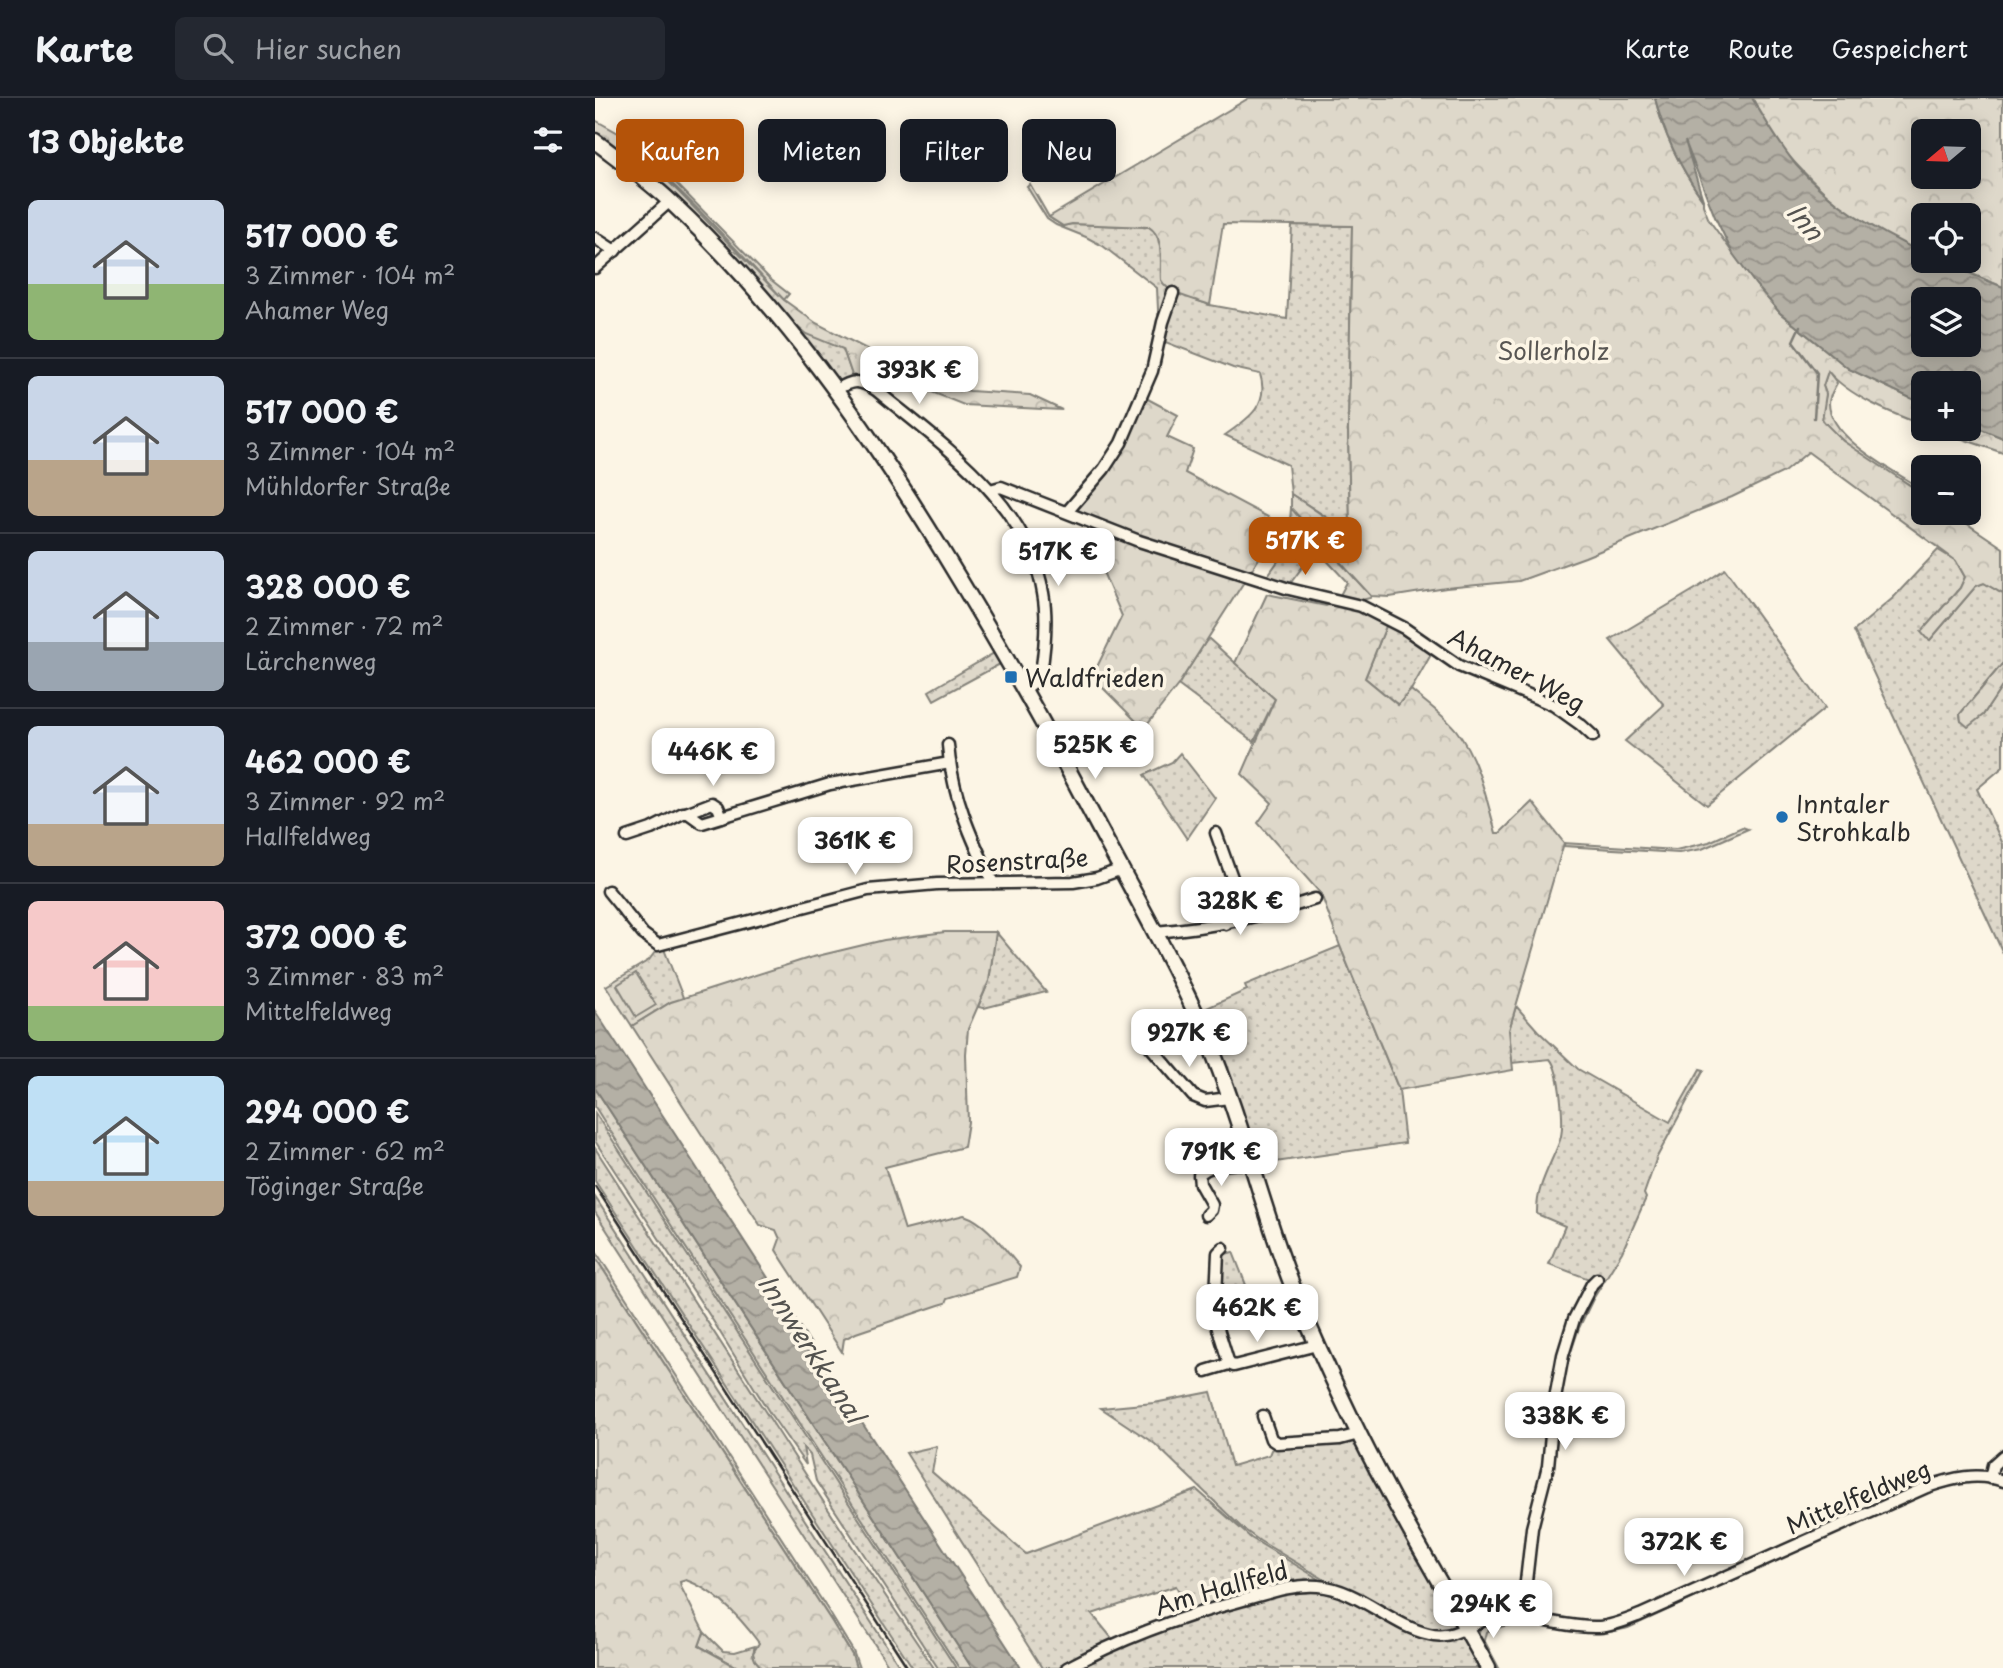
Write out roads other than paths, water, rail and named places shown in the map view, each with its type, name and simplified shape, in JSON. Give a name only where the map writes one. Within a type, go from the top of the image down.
[{"type":"street","points":[[595,141],[670,201],[754,289],[836,390],[920,515],[1025,690],[1155,932],[1207,1040],[1229,1098],[1276,1244],[1317,1345],[1359,1434],[1488,1668]]},
{"type":"street","points":[[595,268],[670,201]]},
{"type":"street","points":[[595,238],[615,251]]},
{"type":"street","points":[[1067,512],[1104,469],[1121,443],[1152,371],[1163,322],[1173,293]]},
{"type":"street","points":[[836,390],[853,381],[863,381],[990,490],[1017,526],[1027,544],[1043,593],[1045,631],[1041,673],[1025,690]]},
{"type":"street","name":"Ahamer Weg","points":[[990,490],[1001,487],[1139,541],[1289,589],[1361,606],[1403,628],[1459,666],[1553,705],[1581,724],[1593,736]]},
{"type":"street","points":[[948,745],[962,815],[993,883]]},
{"type":"street","points":[[686,813],[702,822],[820,787],[950,763]]},
{"type":"street","points":[[627,837],[712,803],[718,807],[722,817]]},
{"type":"street","points":[[1216,833],[1239,897],[1226,924]]},
{"type":"street","name":"Rosenstraße","points":[[608,891],[643,934],[658,945],[857,892],[914,886],[1073,882],[1097,878],[1122,869]]},
{"type":"street","points":[[1155,932],[1226,924],[1315,899]]},
{"type":"street","points":[[1149,1045],[1193,1096],[1200,1100],[1229,1098]]},
{"type":"street","points":[[1206,1215],[1212,1205],[1198,1179],[1201,1172],[1207,1167],[1250,1162]]},
{"type":"street","points":[[1223,1248],[1218,1253],[1215,1319],[1229,1364]]},
{"type":"street","points":[[1522,1617],[1532,1528],[1548,1466],[1554,1404],[1563,1355],[1574,1319],[1597,1279]]},
{"type":"street","points":[[1206,1371],[1317,1345]]},
{"type":"street","points":[[1263,1416],[1271,1439],[1277,1443],[1340,1439],[1359,1434]]},
{"type":"street","points":[[1990,1478],[1993,1465],[2003,1456]]},
{"type":"street","name":"Mittelfeldweg","points":[[1467,1628],[1492,1618],[1522,1617],[1594,1627],[1616,1623],[1927,1487],[1954,1478],[1990,1478],[2003,1481]]},
{"type":"street","name":"Am Hallfeld","points":[[1067,1668],[1129,1638],[1192,1614],[1298,1587],[1315,1586],[1337,1590],[1430,1635],[1446,1636],[1467,1628]]},
{"type":"water","name":"Inn","points":[[1655,98],[1752,98],[1778,141],[1809,179],[1872,226],[1911,247],[1911,273],[1969,273],[2003,287],[2003,438],[1981,429],[1981,371],[1911,371],[1911,398],[1849,369],[1780,313],[1733,254],[1715,217],[1685,141],[1703,200],[1674,152]]},
{"type":"water","name":"Innwerkkanal","points":[[595,1011],[1021,1668],[972,1668],[595,1088]]},
{"type":"waterway","points":[[1800,326],[1793,341],[1817,373],[1814,418]]},
{"type":"railway","points":[[595,1186],[908,1668]]},
{"type":"place","name":"Waldfrieden","points":[[1011,677]]},
{"type":"place","name":"Inntaler Strohkalb","points":[[1782,817]]},
{"type":"park label","name":"Sollerholz","points":[[1553,350]]}]
